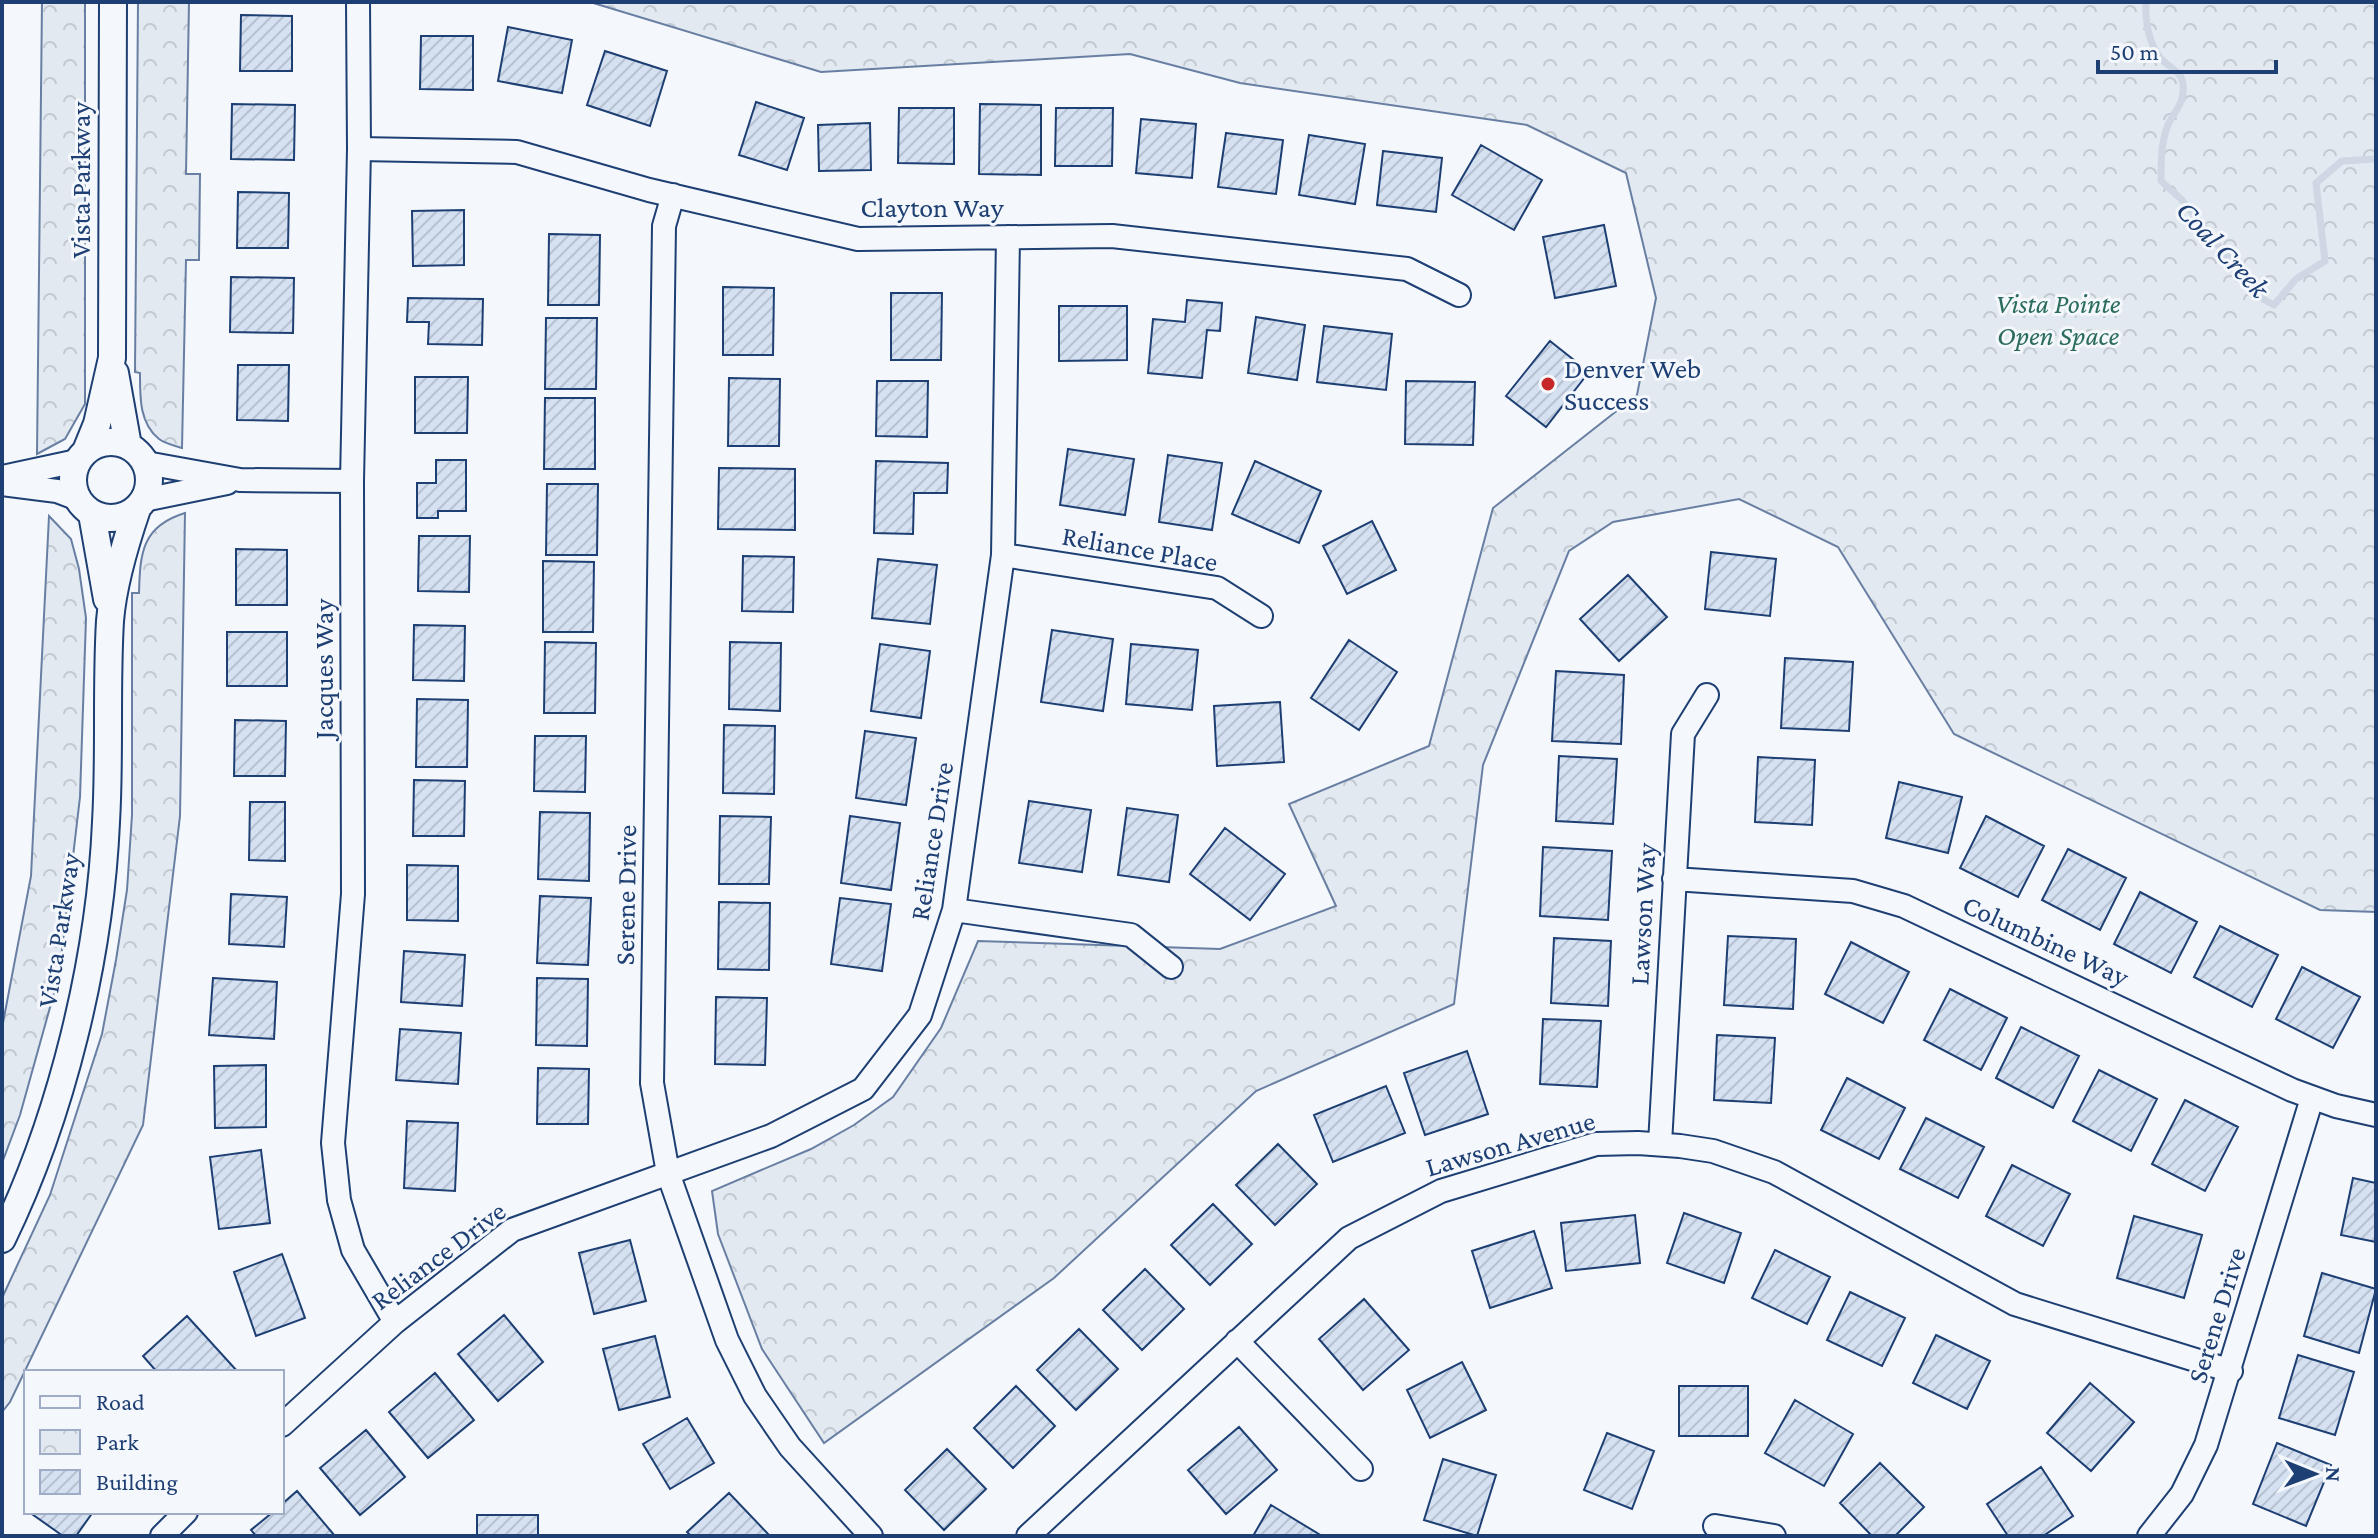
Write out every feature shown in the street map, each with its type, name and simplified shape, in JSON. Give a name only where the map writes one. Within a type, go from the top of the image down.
[{"type":"street","name":"Vista Parkway","points":[[81,456],[97,424],[112,358],[113,2]]},
{"type":"street","name":"Jacques Way","points":[[358,2],[359,149],[352,481],[353,894],[333,1143],[339,1200],[353,1250],[395,1322]]},
{"type":"street","name":"Clayton Way","points":[[359,149],[517,152],[673,195],[858,239],[1112,236],[1407,269],[1459,295]]},
{"type":"street","name":"Serene Drive","points":[[673,195],[664,226],[652,1083],[668,1173],[727,1340],[755,1396],[790,1447],[871,1536]]},
{"type":"street","name":"Reliance Drive","points":[[284,1423],[395,1322],[512,1230],[771,1136],[863,1089],[920,1015],[954,910],[1003,555],[1008,237]]},
{"type":"street","name":"Vista Parkway","points":[[112,358],[137,454]]},
{"type":"street","points":[[2,477],[81,456],[106,442],[137,454],[240,480],[352,481]]},
{"type":"street","points":[[137,454],[149,477],[140,504]]},
{"type":"street","points":[[81,456],[73,474],[73,487],[85,506]]},
{"type":"street","points":[[2,484],[57,491],[115,519],[140,504],[240,480]]},
{"type":"street","name":"Vista Parkway","points":[[2,1239],[35,1160],[64,1074],[82,1001],[100,895],[106,824],[110,619],[125,546],[140,504]]},
{"type":"street","name":"Vista Parkway","points":[[85,506],[110,619]]},
{"type":"street","name":"Reliance Place","points":[[1003,555],[1217,588],[1261,616]]},
{"type":"street","name":"Lawson Way","points":[[1660,1144],[1683,734],[1707,695]]},
{"type":"street","name":"Columbine Way","points":[[1674,879],[1853,891],[1904,906],[2312,1098],[2376,1115]]},
{"type":"street","points":[[954,910],[1131,935],[1171,967]]},
{"type":"street","name":"Serene Drive","points":[[2149,1536],[2182,1494],[2206,1445],[2312,1098]]},
{"type":"street","name":"Lawson Avenue","points":[[1028,1536],[1349,1238],[1441,1191],[1596,1144],[1660,1144],[1713,1151],[1774,1172],[2015,1304],[2231,1371]]},
{"type":"street","points":[[1237,1341],[1361,1469]]},
{"type":"street","points":[[162,1536],[184,1514]]},
{"type":"street","points":[[1715,1526],[1774,1536]]},
{"type":"green space","points":[[42,2],[85,2],[85,404],[65,439],[37,454]]},
{"type":"green space","points":[[138,2],[189,2],[186,174],[200,174],[199,260],[186,260],[182,448],[152,433],[142,409],[140,373],[135,372]]},
{"type":"green space","name":"Vista Pointe Open Space","points":[[590,2],[2376,2],[2376,912],[2320,910],[1954,734],[1838,547],[1739,499],[1613,522],[1569,551],[1483,765],[1454,1004],[1256,1091],[1054,1278],[824,1443],[762,1349],[718,1234],[712,1191],[811,1149],[854,1125],[893,1097],[941,1028],[978,941],[1220,949],[1336,906],[1289,804],[1429,746],[1493,508],[1637,395],[1656,298],[1626,173],[1527,125],[1240,83],[1130,54],[821,72]]},
{"type":"green space","points":[[185,513],[180,816],[143,1125],[10,1402],[2,1412],[2,1298],[50,1195],[102,1034],[127,890],[132,815],[132,593],[139,593],[146,543],[160,525]]},
{"type":"green space","points":[[49,516],[71,539],[86,618],[80,797],[59,975],[20,1115],[2,1163],[2,1028],[31,876]]},
{"type":"building","points":[[241,15],[292,16],[292,71],[240,71]]},
{"type":"building","points":[[508,27],[572,40],[562,93],[498,81]]},
{"type":"building","points":[[421,36],[473,36],[473,90],[420,89]]},
{"type":"building","points":[[605,51],[667,71],[650,126],[587,105]]},
{"type":"building","points":[[756,102],[804,118],[787,170],[739,155]]},
{"type":"building","points":[[232,104],[295,105],[294,160],[231,159]]},
{"type":"building","points":[[980,104],[1041,105],[1041,175],[979,174]]},
{"type":"building","points":[[899,108],[954,108],[954,164],[898,163]]},
{"type":"building","points":[[1056,108],[1113,108],[1112,166],[1055,166]]},
{"type":"building","points":[[1141,119],[1196,124],[1192,178],[1136,173]]},
{"type":"building","points":[[870,123],[871,170],[819,171],[818,125]]},
{"type":"building","points":[[1226,133],[1283,140],[1276,194],[1218,187]]},
{"type":"building","points":[[1309,135],[1365,144],[1355,204],[1299,195]]},
{"type":"building","points":[[1481,145],[1542,180],[1514,230],[1452,195]]},
{"type":"building","points":[[1383,151],[1442,158],[1436,212],[1377,205]]},
{"type":"building","points":[[238,192],[289,193],[288,248],[237,248]]},
{"type":"building","points":[[464,210],[464,265],[413,266],[412,211]]},
{"type":"building","points":[[1604,225],[1616,286],[1555,298],[1543,237]]},
{"type":"building","points":[[549,234],[600,235],[599,305],[548,305]]},
{"type":"building","points":[[231,277],[294,278],[293,333],[230,332]]},
{"type":"building","points":[[723,287],[774,288],[773,355],[723,355]]},
{"type":"building","points":[[891,293],[942,293],[941,360],[891,360]]},
{"type":"building","points":[[408,298],[483,299],[482,345],[428,344],[429,322],[407,322]]},
{"type":"building","points":[[1187,300],[1222,303],[1220,331],[1207,330],[1202,378],[1148,373],[1153,319],[1185,322]]},
{"type":"building","points":[[1059,306],[1127,306],[1127,360],[1059,361]]},
{"type":"building","points":[[1256,317],[1305,325],[1297,380],[1248,373]]},
{"type":"building","points":[[546,318],[597,318],[596,389],[545,389]]},
{"type":"building","points":[[1324,326],[1392,334],[1386,390],[1317,382]]},
{"type":"building","name":"Denver Web Success","points":[[1550,341],[1589,372],[1546,427],[1506,396]]},
{"type":"building","points":[[238,365],[289,365],[288,421],[237,420]]},
{"type":"building","points":[[415,377],[468,377],[467,433],[415,433]]},
{"type":"building","points":[[729,378],[780,379],[779,446],[728,446]]},
{"type":"building","points":[[877,381],[928,381],[927,437],[876,436]]},
{"type":"building","points":[[1406,381],[1475,382],[1473,445],[1405,444]]},
{"type":"building","points":[[545,398],[595,398],[595,469],[544,469]]},
{"type":"building","points":[[1068,449],[1134,459],[1125,515],[1060,505]]},
{"type":"building","points":[[1168,455],[1222,463],[1212,530],[1159,522]]},
{"type":"building","points":[[436,460],[466,460],[466,511],[438,511],[438,518],[417,518],[417,483],[436,483]]},
{"type":"building","points":[[876,461],[948,463],[947,493],[914,493],[913,534],[874,533]]},
{"type":"building","points":[[1255,461],[1321,491],[1299,543],[1232,514]]},
{"type":"building","points":[[719,468],[795,469],[795,530],[718,529]]},
{"type":"building","points":[[547,484],[598,484],[597,555],[546,555]]},
{"type":"building","points":[[1372,521],[1396,570],[1347,594],[1323,546]]},
{"type":"building","points":[[419,536],[470,536],[469,592],[418,591]]},
{"type":"building","points":[[236,549],[287,550],[287,605],[236,605]]},
{"type":"building","points":[[1711,552],[1776,559],[1770,616],[1705,609]]},
{"type":"building","points":[[743,556],[794,557],[793,612],[742,611]]},
{"type":"building","points":[[878,559],[937,565],[930,624],[872,618]]},
{"type":"building","points":[[543,561],[594,562],[593,632],[543,632]]},
{"type":"building","points":[[1628,575],[1667,617],[1619,661],[1580,619]]},
{"type":"building","points":[[414,625],[465,626],[464,681],[413,680]]},
{"type":"building","points":[[1052,630],[1113,639],[1103,711],[1041,702]]},
{"type":"building","points":[[227,632],[287,632],[287,686],[227,686]]},
{"type":"building","points":[[1349,640],[1397,672],[1359,730],[1311,698]]},
{"type":"building","points":[[545,642],[596,643],[595,713],[544,713]]},
{"type":"building","points":[[730,642],[781,643],[780,711],[729,709]]},
{"type":"building","points":[[880,644],[930,651],[921,718],[871,711]]},
{"type":"building","points":[[1131,644],[1198,650],[1192,710],[1126,704]]},
{"type":"building","points":[[1785,658],[1853,662],[1849,731],[1781,728]]},
{"type":"building","points":[[1556,671],[1624,675],[1621,744],[1552,741]]},
{"type":"building","points":[[417,699],[468,700],[467,767],[416,767]]},
{"type":"building","points":[[1280,702],[1284,762],[1217,766],[1214,706]]},
{"type":"building","points":[[235,720],[286,721],[285,776],[234,776]]},
{"type":"building","points":[[724,725],[775,726],[774,794],[723,793]]},
{"type":"building","points":[[865,731],[916,738],[906,805],[856,798]]},
{"type":"building","points":[[535,736],[586,736],[585,792],[534,791]]},
{"type":"building","points":[[1559,756],[1617,759],[1613,824],[1556,821]]},
{"type":"building","points":[[1758,757],[1815,760],[1812,825],[1755,822]]},
{"type":"building","points":[[414,780],[465,781],[464,836],[413,836]]},
{"type":"building","points":[[1899,782],[1962,797],[1948,853],[1886,838]]},
{"type":"building","points":[[1029,801],[1091,810],[1082,872],[1019,863]]},
{"type":"building","points":[[250,802],[285,802],[285,861],[249,860]]},
{"type":"building","points":[[1127,808],[1178,815],[1169,882],[1118,875]]},
{"type":"building","points":[[540,812],[590,813],[589,881],[538,879]]},
{"type":"building","points":[[720,816],[771,817],[769,884],[719,884]]},
{"type":"building","points":[[850,816],[900,823],[891,890],[841,883]]},
{"type":"building","points":[[1986,816],[2044,846],[2018,897],[1960,868]]},
{"type":"building","points":[[1225,828],[1285,874],[1250,920],[1190,874]]},
{"type":"building","points":[[1543,847],[1612,851],[1608,920],[1540,916]]},
{"type":"building","points":[[2068,849],[2126,878],[2100,930],[2042,900]]},
{"type":"building","points":[[407,865],[458,866],[458,921],[407,920]]},
{"type":"building","points":[[2140,892],[2197,922],[2171,973],[2114,944]]},
{"type":"building","points":[[231,894],[287,897],[284,947],[229,944]]},
{"type":"building","points":[[540,896],[591,898],[588,965],[537,963]]},
{"type":"building","points":[[840,898],[891,904],[882,971],[831,964]]},
{"type":"building","points":[[719,902],[770,903],[769,970],[718,969]]},
{"type":"building","points":[[2220,926],[2278,955],[2252,1007],[2194,977]]},
{"type":"building","points":[[1728,936],[1796,939],[1793,1009],[1724,1005]]},
{"type":"building","points":[[1554,938],[1611,941],[1608,1006],[1551,1003]]},
{"type":"building","points":[[1851,942],[1909,972],[1883,1023],[1825,994]]},
{"type":"building","points":[[404,951],[465,955],[462,1006],[401,1002]]},
{"type":"building","points":[[2302,967],[2360,997],[2333,1048],[2276,1019]]},
{"type":"building","points":[[213,978],[277,982],[274,1039],[209,1035]]},
{"type":"building","points":[[537,978],[588,979],[587,1046],[536,1045]]},
{"type":"building","points":[[1950,989],[2007,1018],[1981,1070],[1924,1040]]},
{"type":"building","points":[[716,997],[767,998],[765,1065],[715,1064]]},
{"type":"building","points":[[1543,1019],[1601,1021],[1597,1087],[1540,1084]]},
{"type":"building","points":[[2021,1027],[2079,1056],[2053,1108],[1996,1078]]},
{"type":"building","points":[[400,1029],[461,1033],[458,1084],[396,1080]]},
{"type":"building","points":[[1717,1035],[1775,1038],[1771,1103],[1714,1100]]},
{"type":"building","points":[[1467,1051],[1488,1114],[1425,1135],[1404,1073]]},
{"type":"building","points":[[266,1065],[266,1127],[215,1128],[214,1066]]},
{"type":"building","points":[[538,1068],[589,1069],[588,1124],[537,1124]]},
{"type":"building","points":[[2099,1070],[2157,1099],[2131,1151],[2073,1121]]},
{"type":"building","points":[[1847,1078],[1905,1108],[1879,1159],[1821,1130]]},
{"type":"building","points":[[1386,1086],[1405,1133],[1333,1162],[1314,1115]]},
{"type":"building","points":[[2185,1100],[2238,1127],[2205,1191],[2152,1164]]},
{"type":"building","points":[[1926,1118],[1984,1147],[1958,1198],[1900,1169]]},
{"type":"building","points":[[407,1121],[458,1123],[455,1191],[404,1188]]},
{"type":"building","points":[[1278,1144],[1317,1184],[1275,1225],[1236,1185]]},
{"type":"building","points":[[261,1150],[270,1223],[219,1229],[210,1157]]},
{"type":"building","points":[[2012,1165],[2070,1194],[2043,1246],[1986,1216]]},
{"type":"building","points":[[2353,1178],[2376,1183],[2376,1242],[2341,1235]]},
{"type":"building","points":[[1213,1204],[1252,1244],[1210,1285],[1171,1245]]},
{"type":"building","points":[[1684,1213],[1741,1233],[1724,1283],[1667,1263]]},
{"type":"building","points":[[1635,1215],[1640,1263],[1566,1271],[1561,1223]]},
{"type":"building","points":[[2134,1216],[2202,1235],[2184,1298],[2117,1278]]},
{"type":"building","points":[[1534,1231],[1552,1288],[1490,1308],[1472,1251]]},
{"type":"building","points":[[630,1240],[646,1301],[594,1314],[579,1253]]},
{"type":"building","points":[[1775,1250],[1830,1277],[1807,1324],[1752,1298]]},
{"type":"building","points":[[282,1254],[305,1318],[256,1336],[234,1272]]},
{"type":"building","points":[[1145,1269],[1184,1309],[1142,1350],[1103,1310]]},
{"type":"building","points":[[2322,1273],[2376,1289],[2359,1353],[2304,1336]]},
{"type":"building","points":[[1850,1292],[1905,1318],[1882,1366],[1827,1340]]},
{"type":"building","points":[[1364,1299],[1409,1350],[1363,1390],[1319,1339]]},
{"type":"building","points":[[504,1315],[543,1362],[498,1401],[458,1354]]},
{"type":"building","points":[[187,1316],[236,1370],[155,1370],[143,1356]]},
{"type":"building","points":[[1079,1329],[1118,1369],[1076,1410],[1037,1370]]},
{"type":"building","points":[[1936,1335],[1990,1361],[1967,1409],[1913,1383]]},
{"type":"building","points":[[655,1336],[670,1397],[619,1410],[603,1349]]},
{"type":"building","points":[[2298,1355],[2354,1372],[2335,1435],[2279,1418]]},
{"type":"building","points":[[1462,1362],[1486,1410],[1430,1438],[1407,1390]]},
{"type":"building","points":[[435,1373],[474,1420],[428,1458],[389,1412]]},
{"type":"building","points":[[2090,1383],[2134,1422],[2091,1471],[2047,1433]]},
{"type":"building","points":[[1016,1386],[1055,1426],[1013,1468],[974,1428]]},
{"type":"building","points":[[1679,1386],[1748,1386],[1748,1436],[1679,1436]]},
{"type":"building","points":[[1795,1400],[1853,1434],[1824,1486],[1765,1453]]},
{"type":"building","points":[[687,1418],[714,1463],[670,1489],[643,1444]]},
{"type":"building","points":[[1239,1427],[1277,1470],[1226,1514],[1188,1470]]},
{"type":"building","points":[[366,1430],[405,1477],[360,1515],[320,1468]]},
{"type":"building","points":[[1607,1433],[1654,1451],[1632,1509],[1584,1490]]},
{"type":"building","points":[[2277,1443],[2331,1465],[2306,1526],[2253,1504]]},
{"type":"building","points":[[947,1449],[986,1489],[944,1530],[905,1490]]},
{"type":"building","points":[[1443,1459],[1496,1475],[1477,1536],[1424,1520]]},
{"type":"building","points":[[1880,1463],[1924,1507],[1895,1536],[1872,1536],[1840,1503]]},
{"type":"building","points":[[2041,1467],[2073,1516],[2043,1536],[2008,1536],[1987,1504]]},
{"type":"building","points":[[297,1491],[335,1536],[256,1536],[251,1530],[271,1514],[284,1514],[284,1502]]},
{"type":"building","points":[[729,1493],[770,1536],[691,1536],[687,1532]]},
{"type":"building","points":[[1271,1505],[1322,1536],[1253,1536]]},
{"type":"building","points":[[32,1514],[92,1514],[76,1536],[63,1536]]},
{"type":"building","points":[[477,1515],[538,1515],[538,1536],[477,1536]]},
{"type":"waterway","name":"Coal Creek","points":[[2146,2],[2152,44],[2183,84],[2181,101],[2164,138],[2161,181],[2181,199],[2261,298],[2274,305],[2296,279],[2325,261],[2316,183],[2342,161],[2376,159]]},
{"type":"place","name":"Denver Web Success","points":[[1548,384]]}]
